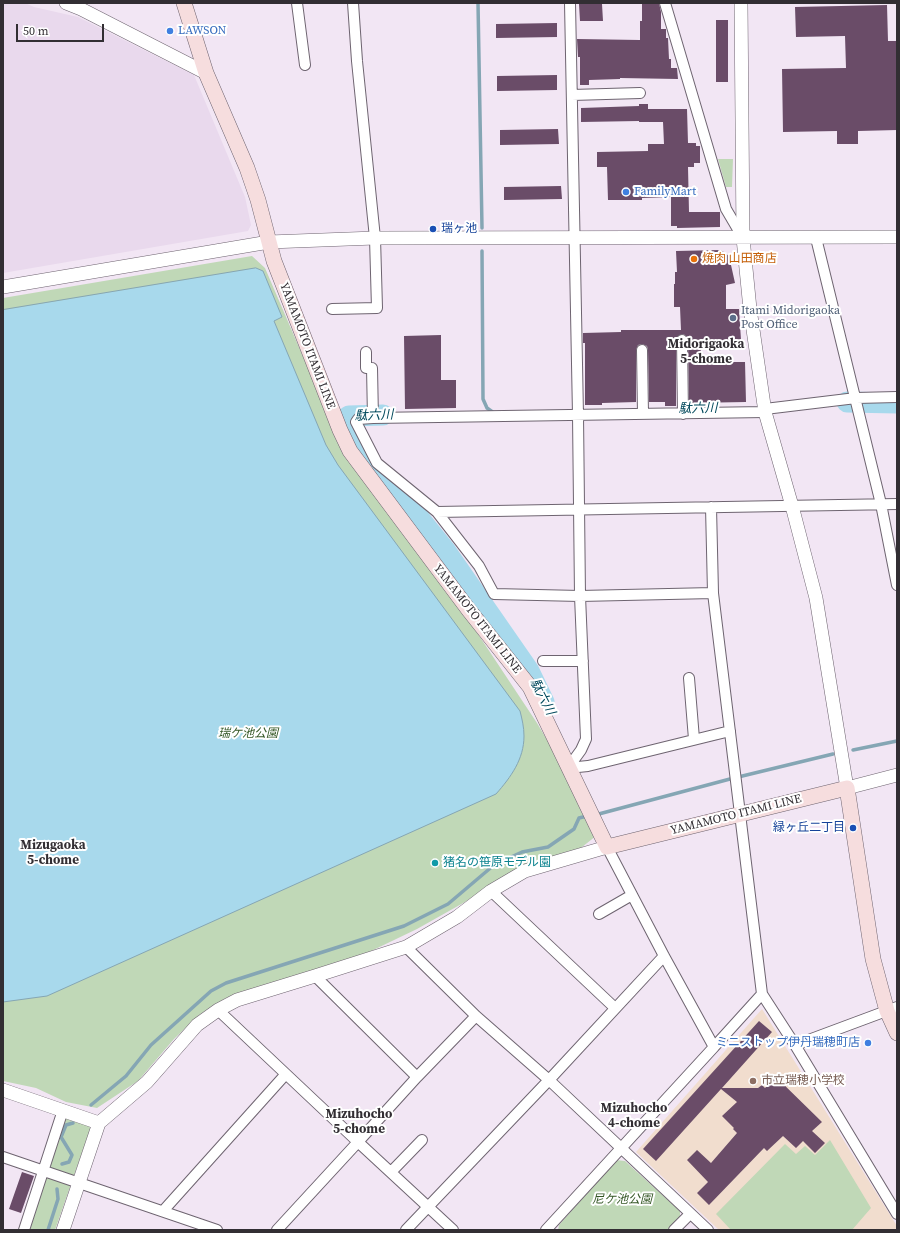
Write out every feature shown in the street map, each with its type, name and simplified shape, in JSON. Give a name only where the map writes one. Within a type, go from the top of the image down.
[{"type":"main road","name":"YAMAMOTO ITAMI LINE","points":[[184,3],[206,73],[247,168],[258,200],[274,260],[340,430],[350,451],[468,609],[530,687],[568,768],[608,847],[847,788]]},
{"type":"main road","points":[[847,788],[873,959],[892,1009],[897,1033]]},
{"type":"street","points":[[66,3],[81,9],[206,73]]},
{"type":"street","points":[[297,3],[305,65]]},
{"type":"street","points":[[332,309],[377,308],[375,238],[356,62],[353,3]]},
{"type":"street","points":[[568,768],[581,750],[586,739],[580,596],[570,3]]},
{"type":"street","points":[[665,3],[726,209],[743,238]]},
{"type":"street","points":[[741,3],[743,238],[750,309],[765,411],[816,598],[847,788],[897,775]]},
{"type":"street","points":[[572,95],[626,89],[640,93]]},
{"type":"street","points":[[3,287],[269,242],[375,238],[897,237]]},
{"type":"street","points":[[816,238],[881,504],[897,585]]},
{"type":"street","points":[[682,340],[683,410]]},
{"type":"street","points":[[642,350],[643,414]]},
{"type":"street","points":[[366,352],[366,368],[372,368],[373,416]]},
{"type":"street","points":[[713,593],[580,596],[494,594],[479,566],[437,512],[377,464],[356,422],[358,419],[373,416],[578,412],[643,414],[683,410],[765,411],[856,398],[897,397]]},
{"type":"street","points":[[437,512],[897,504]]},
{"type":"street","points":[[711,507],[713,593],[762,994],[795,1045],[897,1214]]},
{"type":"street","points":[[543,661],[583,661]]},
{"type":"street","points":[[689,678],[694,740]]},
{"type":"street","points":[[568,768],[588,766],[730,730]]},
{"type":"street","points":[[63,1230],[98,1123],[147,1082],[198,1025],[218,1010],[237,1000],[406,947],[457,917],[491,892],[525,872],[608,847],[664,956],[714,1047]]},
{"type":"street","points":[[491,892],[615,1008]]},
{"type":"street","points":[[599,914],[632,895]]},
{"type":"street","points":[[406,947],[476,1016],[549,1080],[708,1230]]},
{"type":"street","points":[[406,1230],[549,1080],[664,956]]},
{"type":"street","points":[[314,976],[417,1077]]},
{"type":"street","points":[[548,1230],[762,994]]},
{"type":"street","points":[[795,1045],[892,1009]]},
{"type":"street","points":[[218,1010],[285,1075],[453,1230]]},
{"type":"street","points":[[277,1230],[417,1077],[476,1016]]},
{"type":"street","points":[[163,1211],[285,1075]]},
{"type":"street","points":[[3,1090],[98,1123]]},
{"type":"street","points":[[24,1230],[63,1110]]},
{"type":"street","points":[[390,1172],[422,1140]]},
{"type":"street","points":[[3,1157],[217,1230]]},
{"type":"street","points":[[674,1230],[690,1214]]},
{"type":"shaded area","points":[[3,3],[25,3],[34,7],[78,17],[194,75],[245,197],[251,225],[248,231],[3,273]]},
{"type":"shaded area","name":"市立瑞穂小学校","points":[[762,1009],[897,1226],[897,1230],[719,1230],[636,1152]]},
{"type":"green space","points":[[718,159],[733,159],[732,187],[726,187]]},
{"type":"green space","name":"瑞ケ池公園","points":[[252,256],[265,268],[344,452],[466,616],[537,723],[559,760],[596,836],[577,851],[501,878],[465,902],[417,929],[367,953],[226,998],[199,1015],[174,1039],[138,1081],[97,1108],[66,1102],[36,1088],[3,1081],[3,298]]},
{"type":"green space","points":[[63,1114],[92,1124],[55,1230],[25,1230]]},
{"type":"green space","points":[[830,1140],[871,1208],[852,1230],[731,1230],[716,1214],[785,1144],[796,1154],[805,1146],[815,1155]]},
{"type":"green space","name":"尼ケ池公園","points":[[616,1160],[625,1161],[680,1211],[680,1219],[669,1230],[558,1230],[559,1225]]},
{"type":"water","name":"瑞ケ池公園","points":[[256,268],[263,271],[282,317],[274,321],[326,445],[338,465],[520,711],[524,733],[522,752],[516,767],[496,794],[47,996],[3,1002],[3,310]]},
{"type":"building","points":[[642,3],[659,3],[661,12],[661,29],[666,29],[671,68],[677,68],[678,79],[620,78],[589,80],[589,85],[580,85],[580,57],[578,57],[577,39],[640,40]]},
{"type":"building","points":[[579,4],[602,4],[603,21],[580,21]]},
{"type":"building","points":[[887,5],[888,41],[897,41],[897,130],[858,131],[858,144],[837,144],[837,131],[783,132],[782,69],[846,68],[845,36],[796,37],[795,7]]},
{"type":"building","points":[[716,20],[728,20],[728,82],[716,82]]},
{"type":"building","points":[[557,23],[557,37],[496,38],[496,24]]},
{"type":"building","points":[[557,75],[557,90],[497,91],[497,76]]},
{"type":"building","points":[[639,104],[648,104],[648,109],[687,109],[688,143],[696,143],[696,146],[700,146],[700,163],[694,163],[694,167],[688,167],[689,212],[720,212],[720,227],[677,228],[677,226],[671,226],[671,197],[642,198],[642,200],[608,200],[607,167],[597,167],[597,152],[648,151],[648,144],[664,144],[663,122],[581,122],[581,108],[639,106]]},
{"type":"building","points":[[558,129],[559,144],[500,145],[500,130]]},
{"type":"building","points":[[561,186],[562,199],[504,200],[504,187]]},
{"type":"building","points":[[721,250],[729,256],[735,283],[726,285],[726,309],[739,309],[741,340],[701,341],[701,362],[745,362],[746,402],[689,403],[688,340],[685,335],[682,334],[677,337],[676,340],[676,406],[665,406],[665,402],[649,402],[648,350],[647,346],[642,344],[638,345],[636,350],[636,402],[585,405],[585,343],[583,343],[583,333],[621,332],[621,330],[681,330],[680,307],[674,307],[675,272],[677,272],[676,251]]},
{"type":"building","points":[[441,335],[441,380],[456,380],[456,408],[405,409],[404,336]]},
{"type":"building","points":[[759,1021],[772,1032],[722,1088],[758,1088],[762,1085],[765,1088],[776,1077],[822,1122],[812,1131],[825,1143],[815,1153],[803,1141],[796,1148],[783,1136],[767,1151],[764,1148],[709,1205],[697,1193],[708,1182],[687,1160],[697,1150],[711,1163],[737,1133],[722,1116],[737,1102],[721,1089],[656,1161],[643,1149]]},
{"type":"building","points":[[22,1172],[34,1176],[21,1213],[9,1209]]},
{"type":"waterway","points":[[478,3],[482,228]]},
{"type":"waterway","points":[[482,251],[483,399],[487,408],[494,413]]},
{"type":"waterway","name":"駄六川","points":[[847,402],[897,403]]},
{"type":"waterway","name":"駄六川","points":[[383,415],[349,416],[345,419],[381,483],[420,519],[445,550],[529,671],[544,702]]},
{"type":"waterway","points":[[853,750],[897,741]]},
{"type":"waterway","points":[[595,815],[730,779],[833,754]]},
{"type":"waterway","points":[[91,1105],[126,1076],[151,1045],[211,991],[226,983],[404,926],[448,904],[494,865],[522,852],[548,847],[574,829],[579,818],[587,816]]},
{"type":"waterway","points":[[62,1164],[69,1162],[72,1155],[61,1137],[66,1125],[73,1123]]},
{"type":"waterway","points":[[48,1230],[58,1199],[57,1189]]},
{"type":"place","name":"LAWSON","points":[[170,31]]},
{"type":"place","name":"FamilyMart","points":[[626,192]]},
{"type":"place","name":"瑞ヶ池","points":[[433,229]]},
{"type":"place","name":"焼肉 山田商店","points":[[694,259]]},
{"type":"place","name":"Itami Midorigaoka Post Office","points":[[733,318]]},
{"type":"place","name":"緑ヶ丘二丁目","points":[[853,828]]},
{"type":"place","name":"猪名の笹原モデル園","points":[[435,863]]},
{"type":"place","name":"ミニストップ伊丹瑞穂町店","points":[[868,1043]]},
{"type":"place","name":"市立瑞穂小学校","points":[[753,1081]]},
{"type":"district","name":"Midorigaoka 5-chome","points":[[706,352]]},
{"type":"district","name":"Mizugaoka 5-chome","points":[[53,854]]},
{"type":"district","name":"Mizuhocho 4-chome","points":[[634,1116]]},
{"type":"district","name":"Mizuhocho 5-chome","points":[[359,1122]]}]
